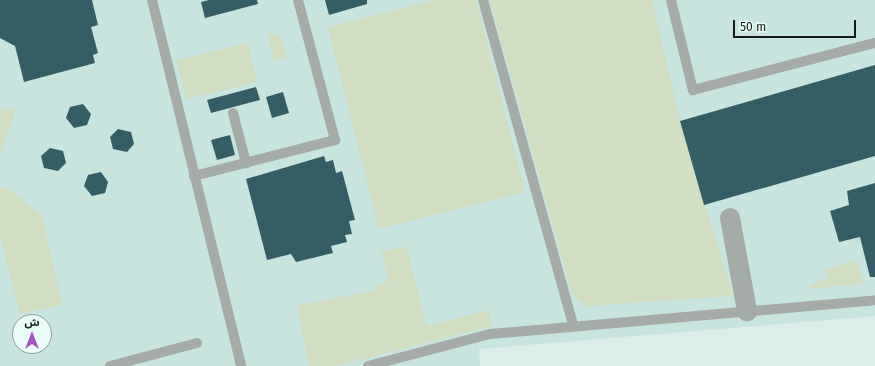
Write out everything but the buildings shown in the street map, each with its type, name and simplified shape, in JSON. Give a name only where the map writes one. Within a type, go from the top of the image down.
[{"type":"street","points":[[730,218],[747,311]]},
{"type":"lane","points":[[152,0],[241,366]]},
{"type":"lane","points":[[194,176],[335,140],[298,0]]},
{"type":"lane","points":[[483,0],[573,326]]},
{"type":"lane","points":[[671,0],[693,90],[875,43]]},
{"type":"lane","points":[[233,113],[246,163]]},
{"type":"lane","points":[[368,366],[490,334],[875,300]]},
{"type":"lane","points":[[110,366],[197,344]]},
{"type":"shaded area","points":[[0,0],[875,0],[875,316],[479,349],[480,366],[0,366]]},
{"type":"shaded area","points":[[435,0],[476,0],[525,192],[379,229],[328,27]]},
{"type":"shaded area","points":[[490,0],[652,0],[680,121],[733,296],[585,306],[572,294]]},
{"type":"shaded area","points":[[268,34],[281,35],[286,58],[274,61]]},
{"type":"shaded area","points":[[248,43],[257,82],[186,99],[176,60]]},
{"type":"shaded area","points":[[12,108],[14,116],[0,153],[0,110]]},
{"type":"shaded area","points":[[6,187],[42,216],[62,305],[20,314],[0,235],[0,189]]},
{"type":"shaded area","points":[[406,246],[427,326],[488,310],[492,326],[336,366],[309,366],[297,305],[375,291],[378,284],[389,281],[381,252]]},
{"type":"shaded area","points":[[857,260],[863,284],[808,289],[813,283],[828,278],[825,269]]}]
